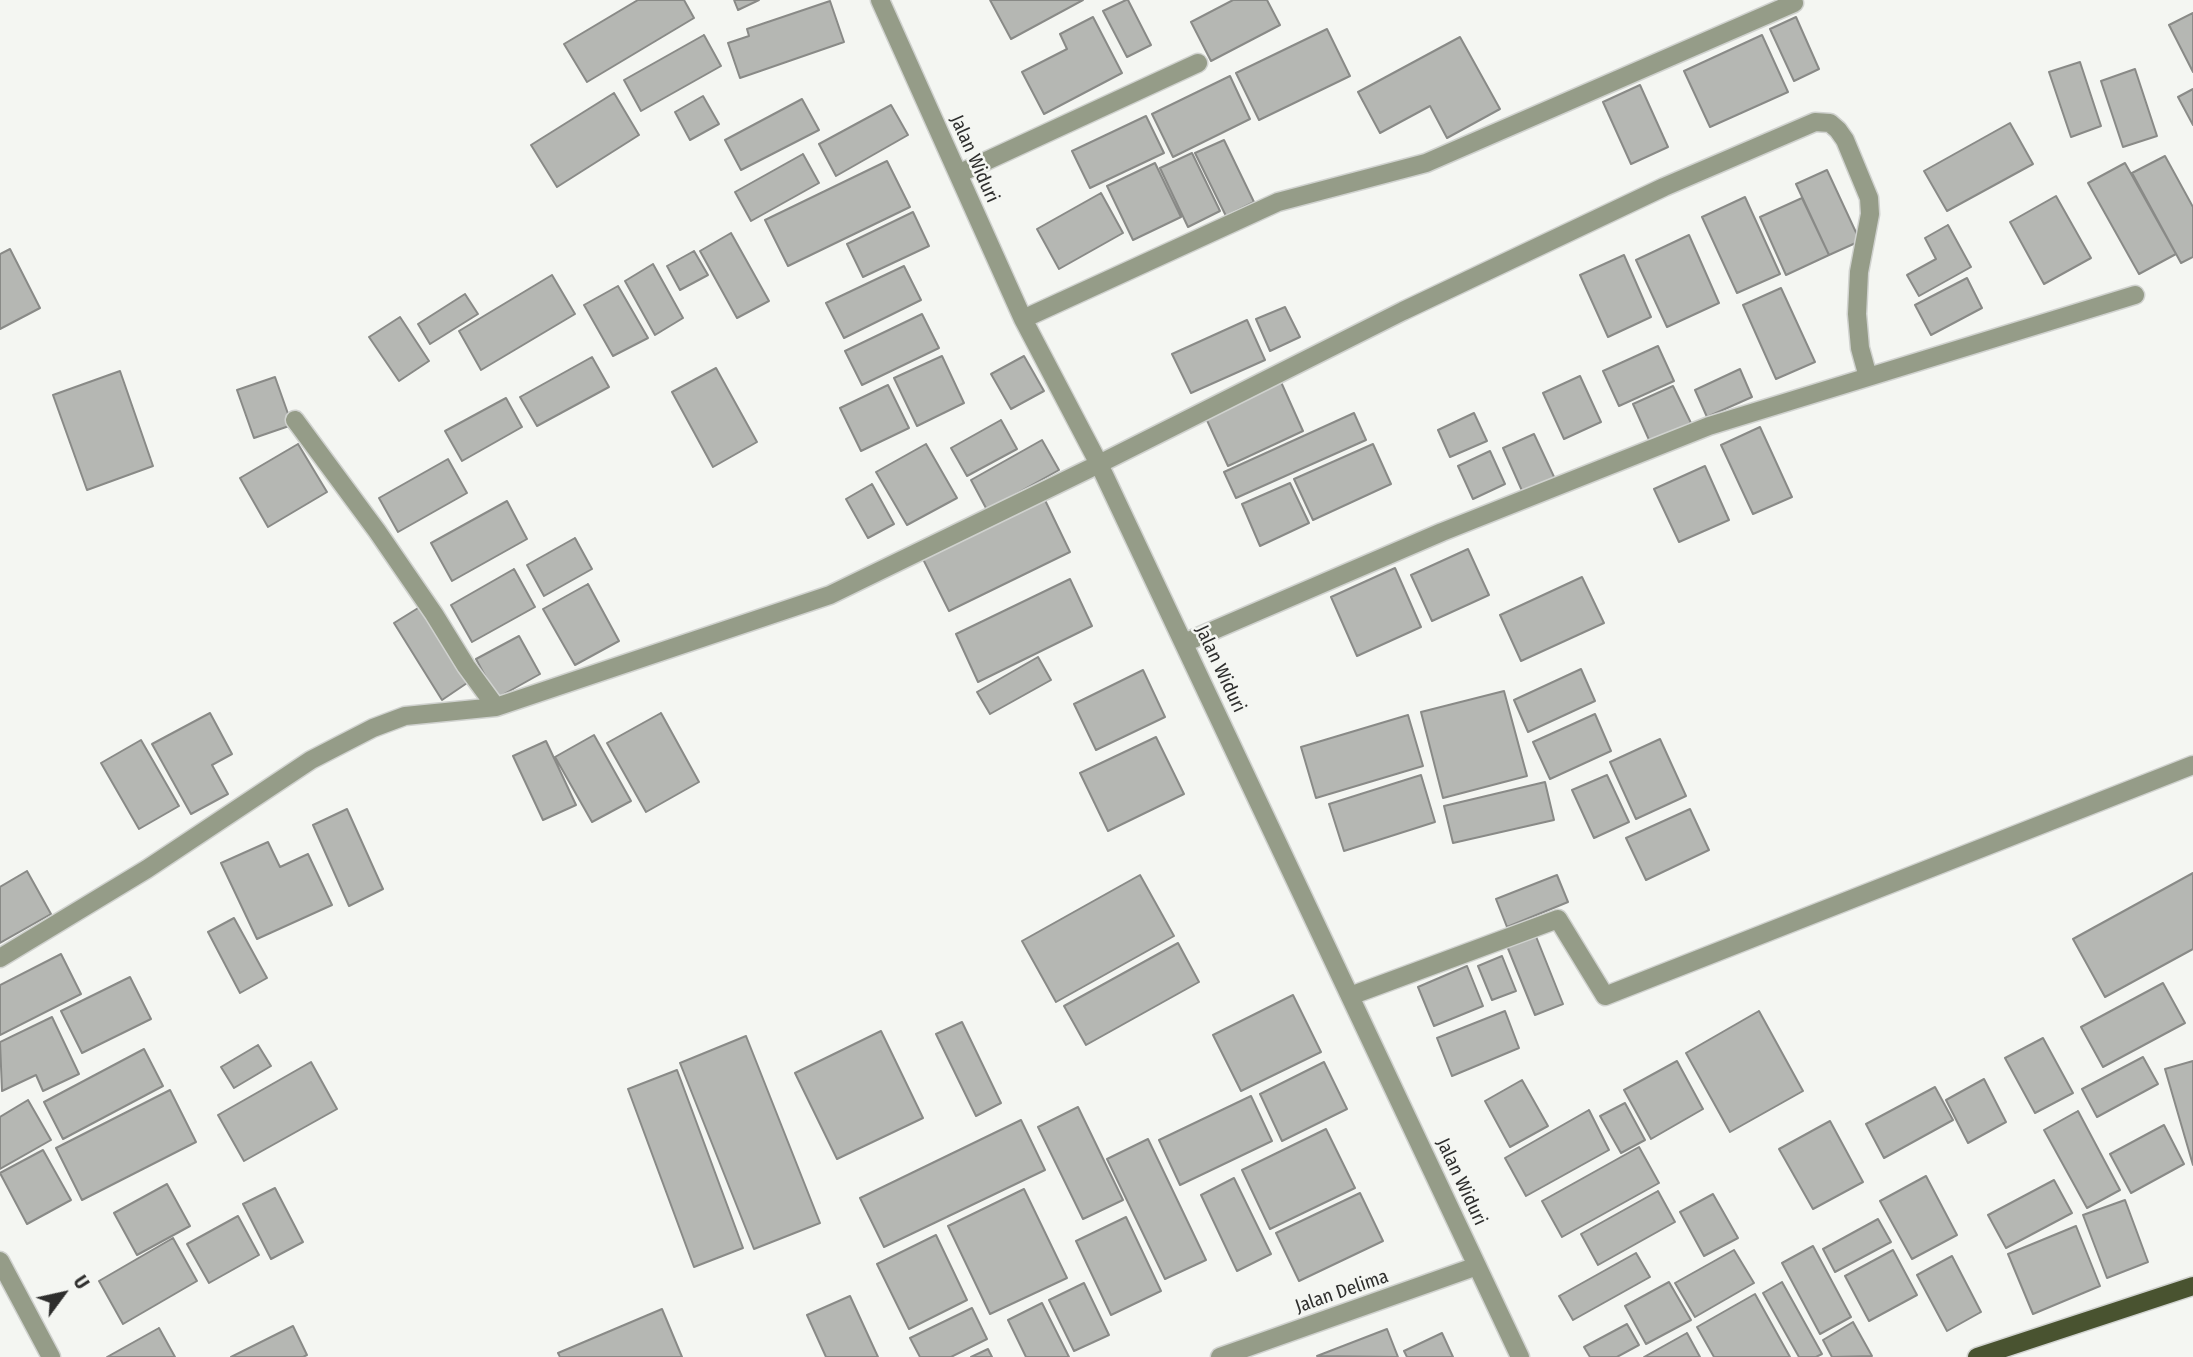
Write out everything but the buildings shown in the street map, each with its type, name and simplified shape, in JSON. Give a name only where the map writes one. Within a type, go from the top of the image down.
[{"type":"main road","points":[[1977,1357],[2193,1286]]},
{"type":"street","name":"Jalan Widuri","points":[[880,0],[1023,319],[1099,464],[1520,1357]]},
{"type":"street","points":[[1023,319],[1278,202],[1426,163],[1794,4]]},
{"type":"street","points":[[958,174],[1198,63]]},
{"type":"street","points":[[0,958],[148,869],[311,760],[373,729],[405,716],[496,707],[830,595],[1403,311],[1664,187],[1815,122],[1830,122],[1838,130],[1845,140],[1869,198],[1870,214],[1859,272],[1857,314],[1860,348],[1868,377]]},
{"type":"street","points":[[1184,643],[1442,532],[1709,426],[2135,295]]},
{"type":"street","points":[[295,420],[377,531],[496,707]]},
{"type":"street","points":[[1350,996],[1558,919],[1605,996],[2193,765]]},
{"type":"street","points":[[0,1261],[51,1357]]},
{"type":"street","name":"Jalan Delima","points":[[1220,1357],[1478,1266]]}]
